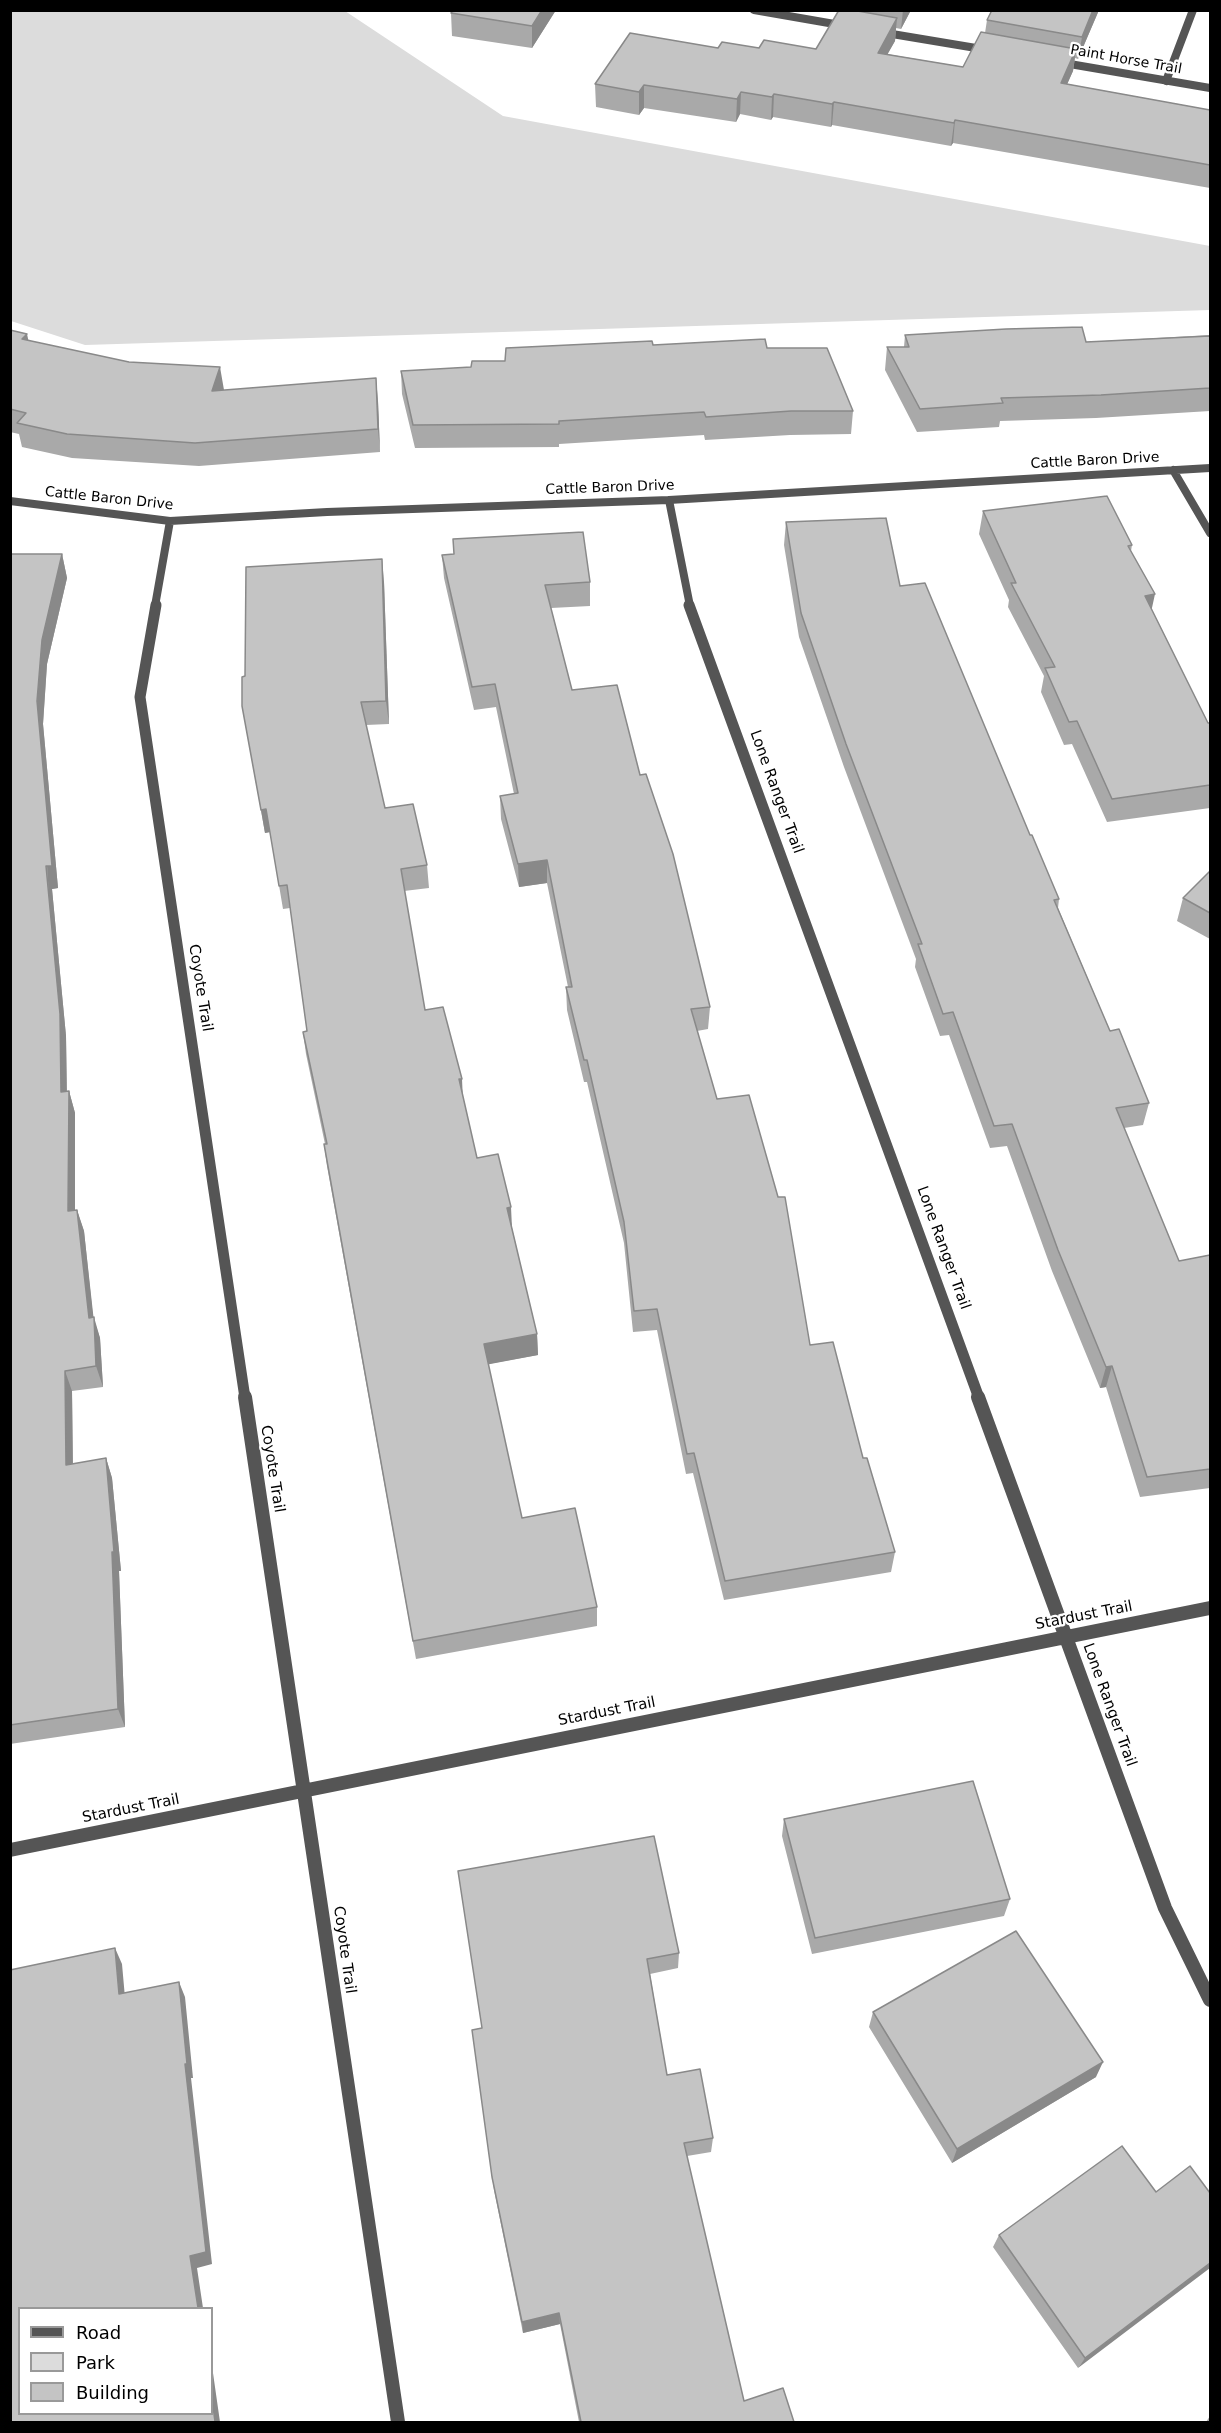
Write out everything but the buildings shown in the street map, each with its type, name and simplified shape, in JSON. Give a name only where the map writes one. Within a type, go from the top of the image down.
[{"type":"street","points":[[754,10],[860,28]]},
{"type":"street","points":[[1166,81],[1193,10]]},
{"type":"street","points":[[872,31],[1001,53]]},
{"type":"street","name":"Paint Horse Trail","points":[[1048,61],[1210,88]]},
{"type":"street","name":"Cattle Baron Drive","points":[[10,501],[171,521],[327,512],[669,500],[1210,468]]},
{"type":"street","points":[[1173,470],[1210,533]]},
{"type":"street","name":"Lone Ranger Trail","points":[[669,500],[688,602],[1165,1908],[1210,2000]]},
{"type":"street","name":"Coyote Trail","points":[[171,521],[140,697],[398,2422]]},
{"type":"street","name":"Stardust Trail","points":[[10,1850],[1210,1608]]},
{"type":"green space","points":[[11,10],[345,11],[503,116],[1210,246],[1210,310],[85,345],[11,321]]}]
